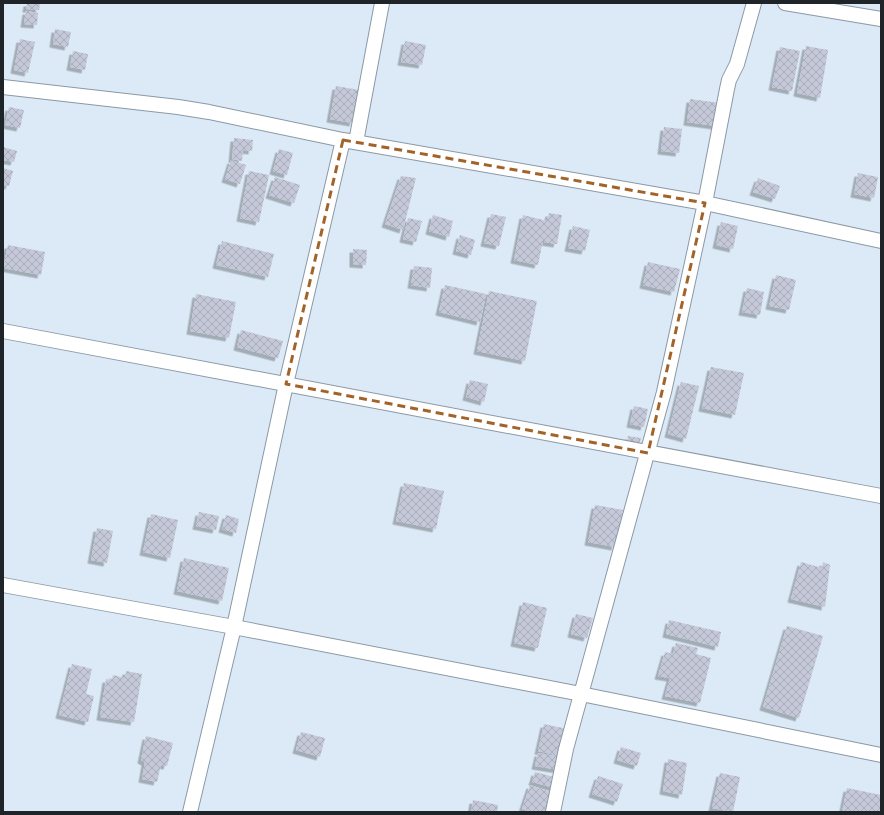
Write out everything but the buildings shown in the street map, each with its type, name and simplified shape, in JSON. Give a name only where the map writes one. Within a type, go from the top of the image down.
[{"type":"street","points":[[190,812],[234,627],[286,384],[349,141],[382,3]]},
{"type":"street","points":[[553,812],[566,749],[648,453],[672,356],[705,203],[729,80],[737,64],[754,3]]},
{"type":"street","points":[[785,3],[881,19]]},
{"type":"street","points":[[3,87],[178,107],[349,141],[705,203],[881,241]]},
{"type":"street","points":[[3,331],[881,496]]},
{"type":"street","points":[[3,585],[234,627],[581,694],[881,756]]},
{"type":"highlighted area","points":[[343,140],[705,203],[648,453],[286,384]]}]
